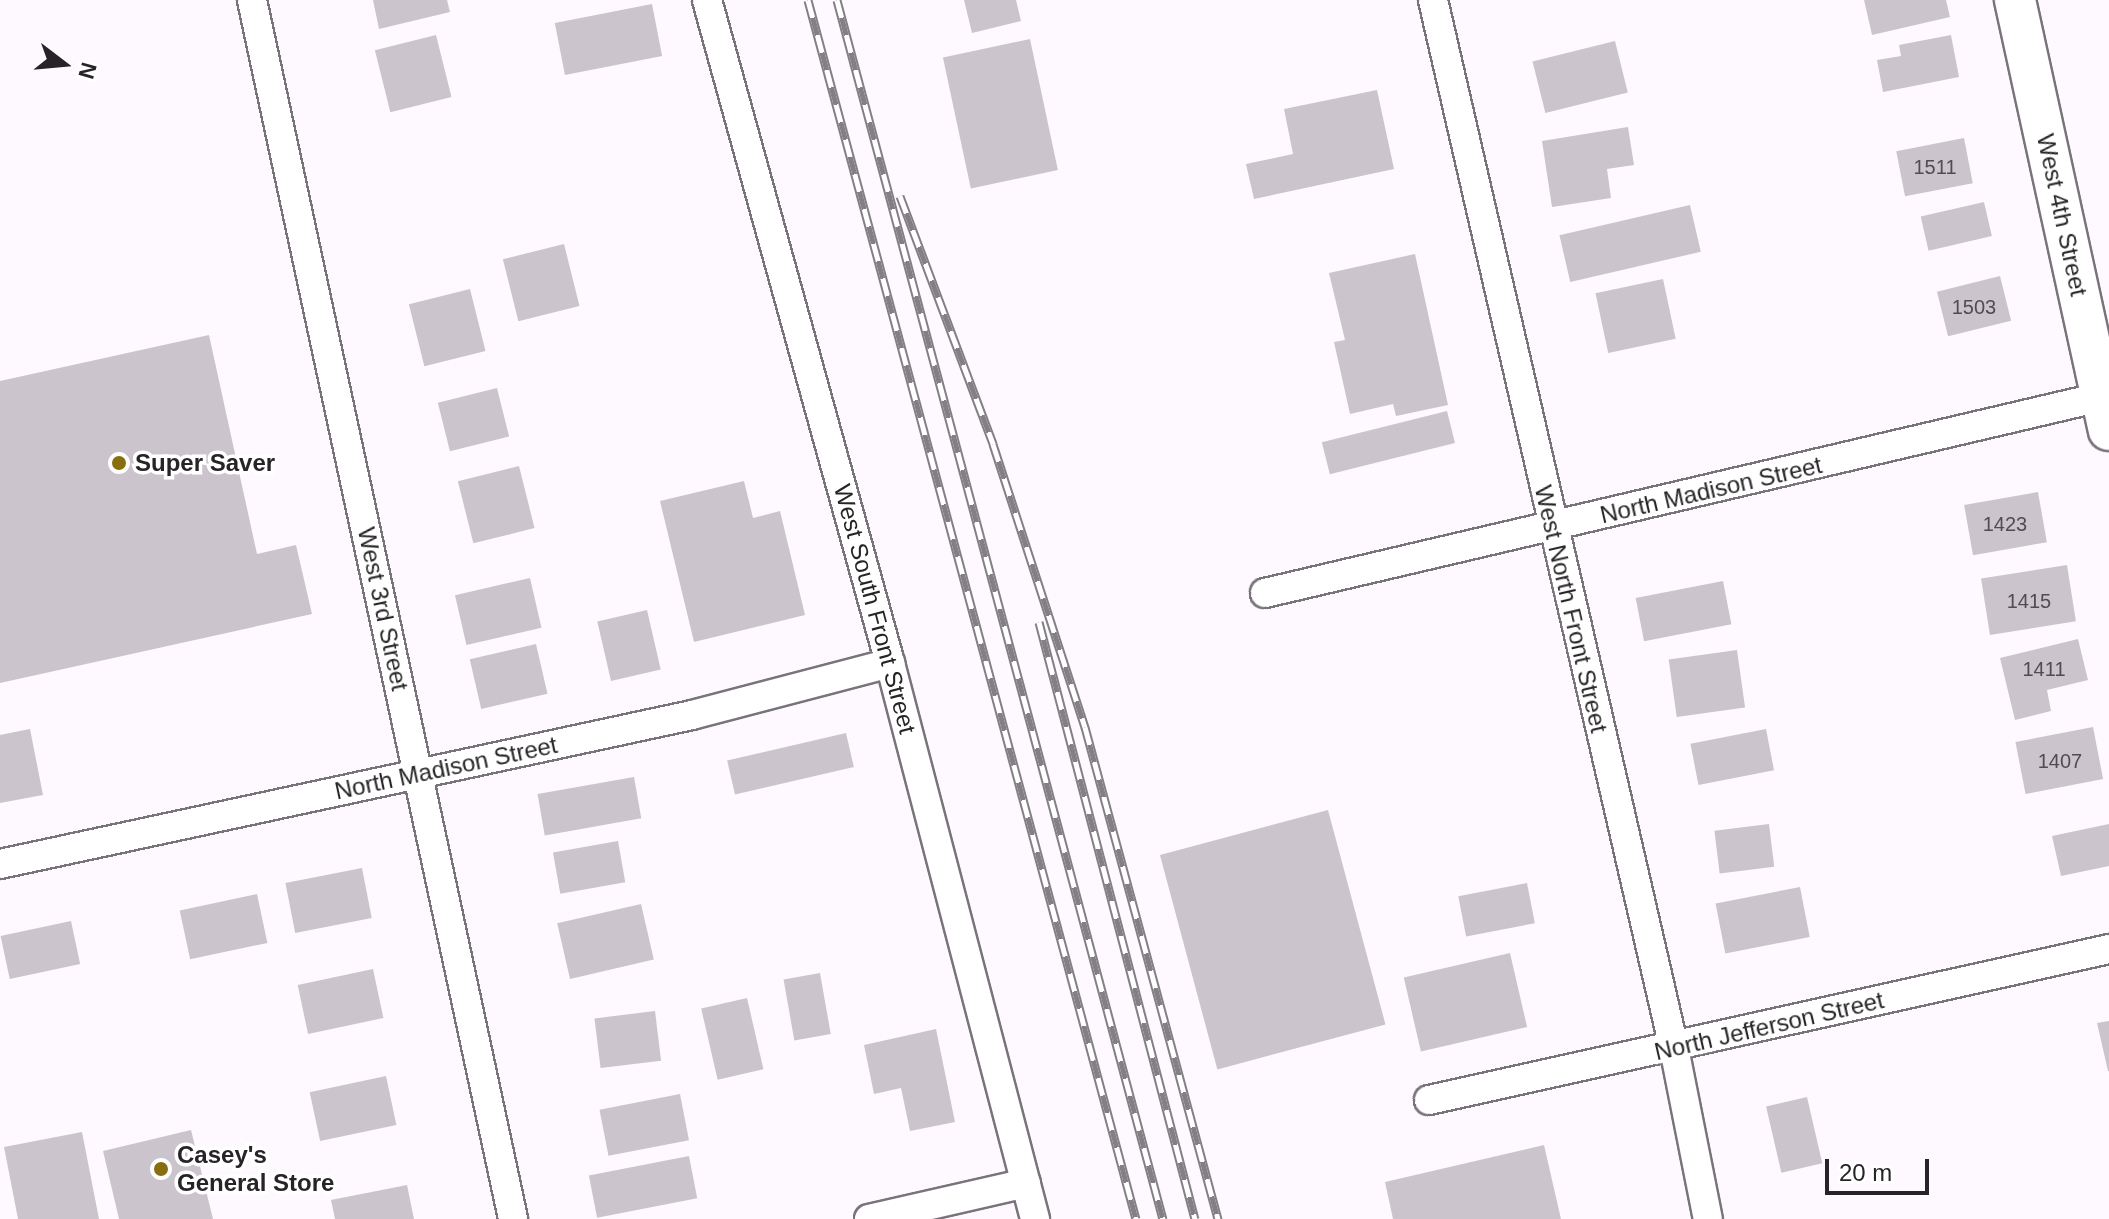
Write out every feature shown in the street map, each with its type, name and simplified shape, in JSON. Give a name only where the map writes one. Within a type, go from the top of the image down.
[{"type":"main road","name":"West 4th Street","points":[[2015,0],[2107,407]]},
{"type":"street","name":"West 3rd Street","points":[[252,0],[513,1219]]},
{"type":"street","name":"West South Front Street","points":[[707,0],[890,663],[1035,1219]]},
{"type":"street","name":"West North Front Street","points":[[1433,0],[1674,1048],[1708,1219]]},
{"type":"street","name":"North Madison Street","points":[[1265,593],[2107,407]]},
{"type":"street","name":"North Madison Street","points":[[0,864],[692,715],[890,663]]},
{"type":"street","name":"North Jefferson Street","points":[[1429,1100],[2109,949]]},
{"type":"street","points":[[869,1219],[1026,1183]]},
{"type":"building","points":[[373,0],[447,0],[450,12],[379,29]]},
{"type":"building","points":[[964,0],[1016,0],[1021,21],[972,33]]},
{"type":"building","points":[[1864,0],[1946,0],[1950,17],[1872,35]]},
{"type":"building","points":[[652,4],[662,56],[565,75],[555,23]]},
{"type":"building","points":[[436,35],[451,97],[390,112],[375,50]]},
{"type":"building","points":[[1951,35],[1959,77],[1883,92],[1877,60],[1901,56],[1899,45]]},
{"type":"building","points":[[1030,39],[1058,170],[971,189],[943,58]]},
{"type":"building","points":[[1615,41],[1628,92],[1545,113],[1533,62]]},
{"type":"building","points":[[1377,90],[1394,169],[1254,199],[1246,164],[1293,154],[1284,109]]},
{"type":"building","points":[[1628,127],[1634,165],[1607,169],[1611,198],[1552,207],[1542,141]]},
{"type":"building","points":[[1964,138],[1973,183],[1905,196],[1896,151]]},
{"type":"building","points":[[1984,202],[1992,236],[1929,251],[1921,217]]},
{"type":"building","points":[[1690,205],[1701,252],[1570,282],[1559,235]]},
{"type":"building","points":[[564,244],[579,306],[518,321],[503,259]]},
{"type":"building","points":[[1415,254],[1448,405],[1396,416],[1393,404],[1350,414],[1334,342],[1345,340],[1329,273]]},
{"type":"building","points":[[2000,276],[2011,321],[1948,336],[1937,292]]},
{"type":"building","points":[[1663,279],[1676,339],[1608,353],[1596,293]]},
{"type":"building","points":[[470,289],[485,351],[424,366],[409,304]]},
{"type":"building","name":"Super Saver","points":[[209,335],[257,554],[296,545],[312,614],[0,683],[0,381]]},
{"type":"building","points":[[497,388],[509,437],[450,451],[438,403]]},
{"type":"building","points":[[1447,411],[1455,443],[1330,474],[1322,442]]},
{"type":"building","points":[[519,466],[534,528],[473,543],[458,481]]},
{"type":"building","points":[[744,481],[753,518],[780,511],[805,615],[694,642],[660,501]]},
{"type":"building","points":[[2038,492],[2047,542],[1973,555],[1964,505]]},
{"type":"building","points":[[2067,565],[2076,621],[1990,635],[1981,579]]},
{"type":"building","points":[[530,578],[541,628],[466,645],[455,595]]},
{"type":"building","points":[[1723,581],[1731,624],[1644,641],[1636,598]]},
{"type":"building","points":[[647,610],[661,669],[611,681],[597,621]]},
{"type":"building","points":[[2078,639],[2088,680],[2047,690],[2051,711],[2015,720],[2000,658]]},
{"type":"building","points":[[536,644],[547,694],[481,709],[470,659]]},
{"type":"building","points":[[1737,650],[1745,707],[1677,717],[1669,660]]},
{"type":"building","points":[[2093,727],[2103,779],[2026,794],[2015,742]]},
{"type":"building","points":[[30,729],[43,795],[0,803],[0,735]]},
{"type":"building","points":[[1766,729],[1774,770],[1698,785],[1690,744]]},
{"type":"building","points":[[846,733],[854,767],[735,795],[727,760]]},
{"type":"building","points":[[634,777],[641,818],[545,835],[537,794]]},
{"type":"building","points":[[1328,810],[1385,1024],[1217,1069],[1160,855]]},
{"type":"building","points":[[1769,824],[1774,867],[1720,873],[1714,831]]},
{"type":"building","points":[[2109,824],[2109,866],[2061,876],[2052,836]]},
{"type":"building","points":[[618,841],[625,882],[560,894],[553,852]]},
{"type":"building","points":[[362,868],[372,918],[295,933],[285,883]]},
{"type":"building","points":[[1527,883],[1535,923],[1466,937],[1458,896]]},
{"type":"building","points":[[1800,887],[1810,937],[1725,953],[1716,903]]},
{"type":"building","points":[[257,894],[267,943],[190,959],[180,910]]},
{"type":"building","points":[[641,904],[654,960],[570,979],[557,923]]},
{"type":"building","points":[[71,921],[80,964],[10,979],[1,936]]},
{"type":"building","points":[[1510,953],[1527,1027],[1421,1052],[1404,978]]},
{"type":"building","points":[[373,969],[383,1018],[308,1034],[298,985]]},
{"type":"building","points":[[820,973],[831,1034],[794,1040],[784,979]]},
{"type":"building","points":[[747,998],[763,1069],[718,1080],[701,1009]]},
{"type":"building","points":[[655,1011],[661,1061],[601,1068],[594,1018]]},
{"type":"building","points":[[2109,1021],[2109,1071],[2108,1071],[2097,1023]]},
{"type":"building","points":[[936,1029],[955,1122],[910,1131],[901,1088],[874,1094],[864,1045]]},
{"type":"building","points":[[386,1076],[396,1125],[320,1141],[310,1092]]},
{"type":"building","points":[[680,1094],[689,1140],[608,1156],[600,1110]]},
{"type":"building","points":[[1807,1097],[1822,1163],[1781,1173],[1766,1106]]},
{"type":"building","points":[[191,1130],[213,1219],[119,1219],[103,1151]]},
{"type":"building","points":[[82,1132],[99,1219],[18,1219],[4,1147]]},
{"type":"building","points":[[1544,1145],[1561,1219],[1393,1219],[1385,1182]]},
{"type":"building","points":[[689,1156],[697,1198],[597,1218],[589,1175]]},
{"type":"building","points":[[407,1185],[414,1219],[335,1219],[331,1200]]},
{"type":"railway","points":[[808,0],[1136,1219]]},
{"type":"railway","points":[[837,0],[1163,1219]]},
{"type":"railway","points":[[900,196],[993,444],[1085,727],[1218,1219]]},
{"type":"railway","points":[[1039,622],[1195,1219]]},
{"type":"place","name":"Super Saver","points":[[119,463]]},
{"type":"place","name":"Casey's General Store","points":[[161,1169]]}]
